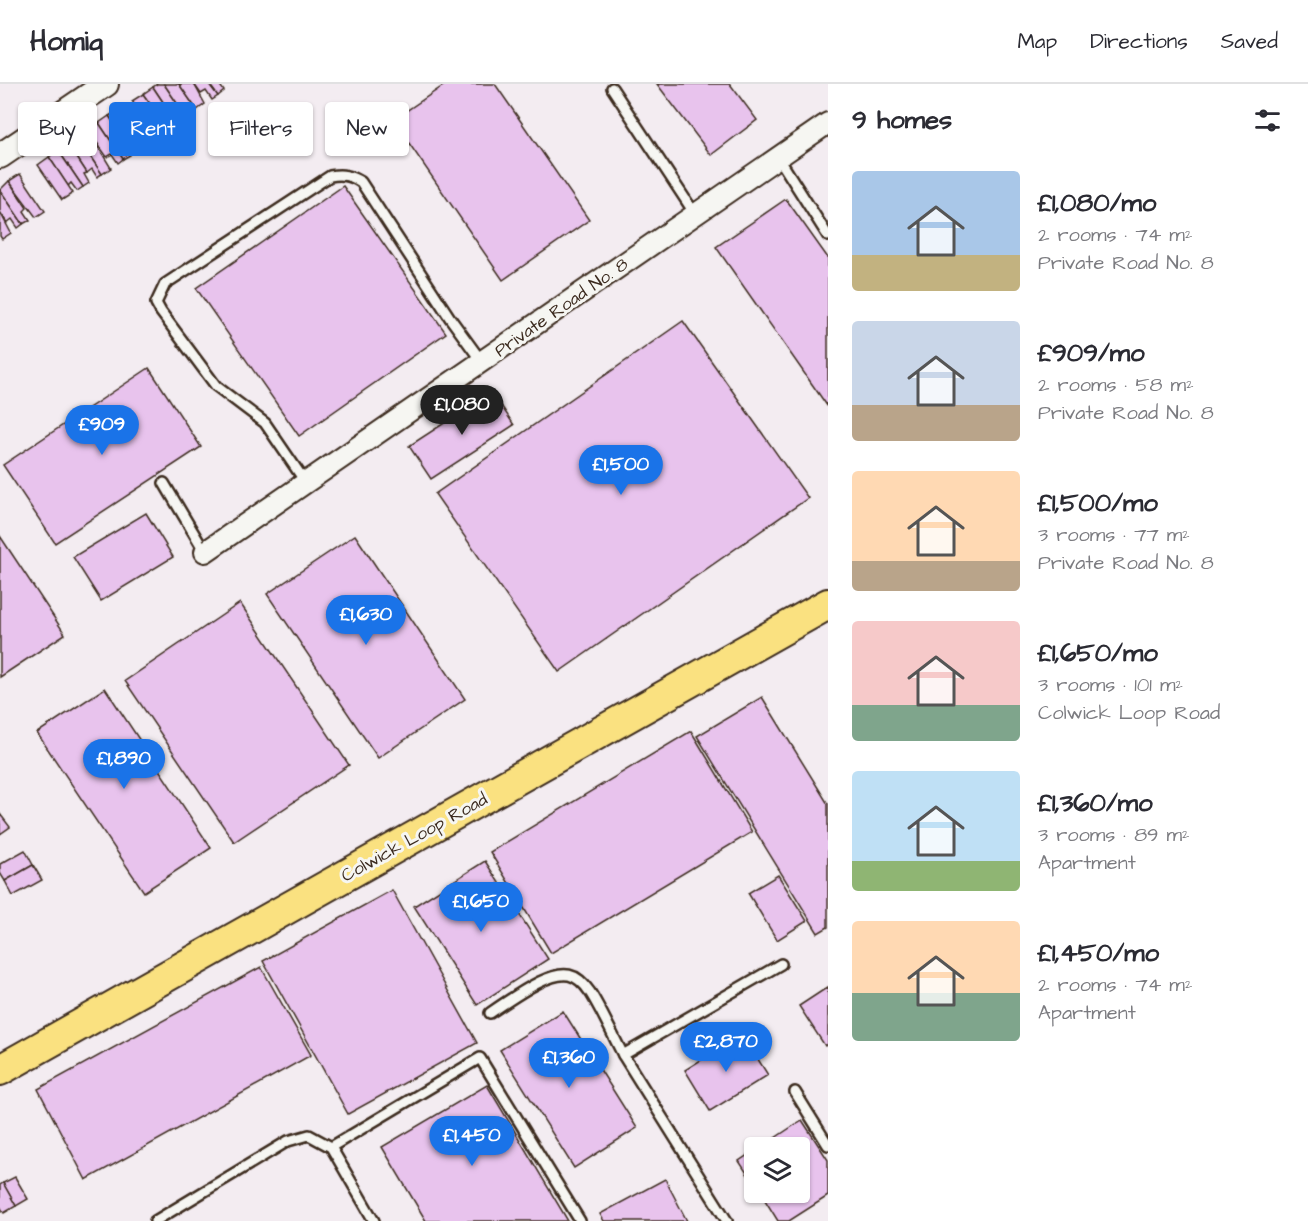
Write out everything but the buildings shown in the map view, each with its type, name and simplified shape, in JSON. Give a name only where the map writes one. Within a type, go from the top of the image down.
[{"type":"main road","name":"Colwick Loop Road","points":[[0,1070],[828,604]]},
{"type":"street","points":[[0,156],[106,84]]},
{"type":"street","name":"Private Road No. 8","points":[[205,552],[828,123]]},
{"type":"lane","points":[[612,88],[695,214]]},
{"type":"lane","points":[[778,158],[828,236]]},
{"type":"lane","points":[[306,483],[265,423],[216,386],[161,312],[156,303],[165,284],[330,176],[341,174],[362,182],[450,318],[482,362]]},
{"type":"lane","points":[[164,483],[205,552]]},
{"type":"lane","points":[[623,1055],[781,964]]},
{"type":"lane","points":[[490,1013],[537,982],[561,973],[572,974],[584,982],[593,995],[623,1055],[727,1221]]},
{"type":"lane","points":[[331,1147],[480,1058],[580,1221]]},
{"type":"lane","points":[[795,1092],[828,1145]]},
{"type":"lane","points":[[155,1221],[288,1141],[309,1135],[331,1147],[374,1221]]}]
